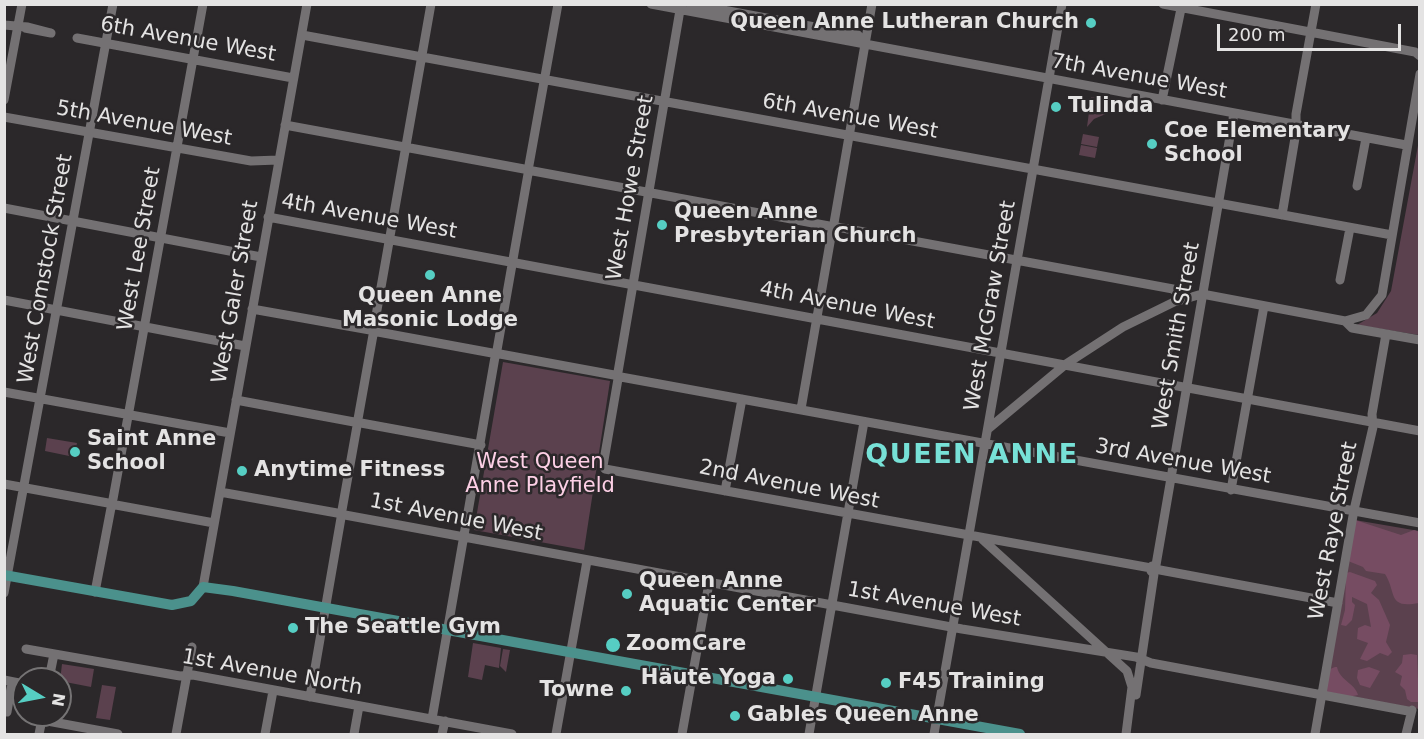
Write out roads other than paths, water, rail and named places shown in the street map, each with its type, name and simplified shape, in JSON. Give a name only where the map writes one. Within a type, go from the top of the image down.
[{"type":"main road","points":[[6,576],[179,606],[191,601],[203,586],[325,606],[1020,735]]},
{"type":"street","points":[[4,100],[21,28],[22,4]]},
{"type":"street","name":"West Comstock Street","points":[[4,593],[113,4]]},
{"type":"street","name":"West Lee Street","points":[[95,592],[203,4]]},
{"type":"street","name":"West Galer Street","points":[[203,586],[307,4]]},
{"type":"street","points":[[310,697],[431,4]]},
{"type":"street","points":[[432,719],[558,4]]},
{"type":"street","name":"7th Avenue West","points":[[651,4],[682,7],[865,46],[1406,145]]},
{"type":"street","name":"7th Avenue West","points":[[691,4],[858,35],[865,46]]},
{"type":"street","points":[[801,409],[872,4]]},
{"type":"street","name":"West McGraw Street","points":[[934,735],[1062,4]]},
{"type":"street","points":[[1163,4],[1415,52],[1419,56]]},
{"type":"street","points":[[1282,215],[1316,4]]},
{"type":"street","points":[[1162,100],[1181,6]]},
{"type":"street","name":"West Howe Street","points":[[603,467],[682,7]]},
{"type":"street","points":[[4,25],[21,28]]},
{"type":"street","name":"6th Avenue West","points":[[302,35],[1392,235]]},
{"type":"street","name":"6th Avenue West","points":[[77,38],[293,78]]},
{"type":"street","points":[[988,429],[1066,364],[1124,327],[1203,294],[1345,321],[1366,315],[1378,303],[1419,74]]},
{"type":"street","name":"West Smith Street","points":[[1129,718],[1134,707],[1170,479],[1234,113]]},
{"type":"street","name":"5th Avenue West","points":[[4,117],[251,161],[278,160]]},
{"type":"street","points":[[285,125],[1173,289],[1184,300]]},
{"type":"street","points":[[1357,186],[1366,138]]},
{"type":"street","points":[[4,208],[261,257]]},
{"type":"street","name":"4th Avenue West","points":[[268,217],[1419,430]]},
{"type":"street","points":[[1340,280],[1350,228]]},
{"type":"street","points":[[4,300],[145,325],[245,346]]},
{"type":"street","points":[[1231,490],[1264,306]]},
{"type":"street","name":"3rd Avenue West","points":[[252,309],[1419,523]]},
{"type":"street","points":[[1345,321],[1352,328],[1419,340]]},
{"type":"street","name":"West Raye Street","points":[[1315,735],[1354,510],[1373,422],[1386,334]]},
{"type":"street","points":[[4,392],[230,433]]},
{"type":"street","points":[[725,491],[742,399]]},
{"type":"street","points":[[236,400],[481,446]]},
{"type":"street","points":[[809,735],[864,422]]},
{"type":"street","name":"2nd Avenue West","points":[[603,467],[981,538]]},
{"type":"street","points":[[4,484],[214,523]]},
{"type":"street","name":"1st Avenue West","points":[[220,492],[586,561],[1111,655],[1115,653],[1413,713]]},
{"type":"street","points":[[981,538],[1338,603]]},
{"type":"street","name":"West Smith Street","points":[[981,538],[1121,664],[1131,678],[1126,735]]},
{"type":"street","points":[[556,735],[586,561]]},
{"type":"street","points":[[682,735],[709,583]]},
{"type":"street","points":[[176,735],[192,646]]},
{"type":"street","name":"1st Avenue North","points":[[26,649],[187,675],[512,735]]},
{"type":"street","points":[[51,667],[54,654]]},
{"type":"street","points":[[7,712],[8,681]]},
{"type":"street","points":[[265,735],[273,691]]},
{"type":"street","points":[[354,735],[359,706]]},
{"type":"street","points":[[1407,735],[1413,713]]},
{"type":"street","points":[[442,735],[445,721]]},
{"type":"street","points":[[72,725],[118,735]]},
{"type":"place","name":"Queen Anne Lutheran Church","points":[[1091,23]]},
{"type":"place","name":"Tulinda","points":[[1056,107]]},
{"type":"place","name":"Coe Elementary School","points":[[1152,144]]},
{"type":"place","name":"Queen Anne Presbyterian Church","points":[[662,225]]},
{"type":"place","name":"Queen Anne Masonic Lodge","points":[[430,275]]},
{"type":"place","name":"Saint Anne School","points":[[75,452]]},
{"type":"place","name":"Anytime Fitness","points":[[242,471]]},
{"type":"place","name":"Queen Anne Aquatic Center","points":[[627,594]]},
{"type":"place","name":"The Seattle Gym","points":[[293,628]]},
{"type":"place","name":"ZoomCare","points":[[613,645]]},
{"type":"place","name":"Häutē Yoga","points":[[788,679]]},
{"type":"place","name":"F45 Training","points":[[886,683]]},
{"type":"place","name":"Towne","points":[[626,691]]},
{"type":"place","name":"Gables Queen Anne","points":[[735,716]]},
{"type":"district","name":"QUEEN ANNE","points":[[972,456]]},
{"type":"park label","name":"West Queen Anne Playfield","points":[[540,475]]}]
